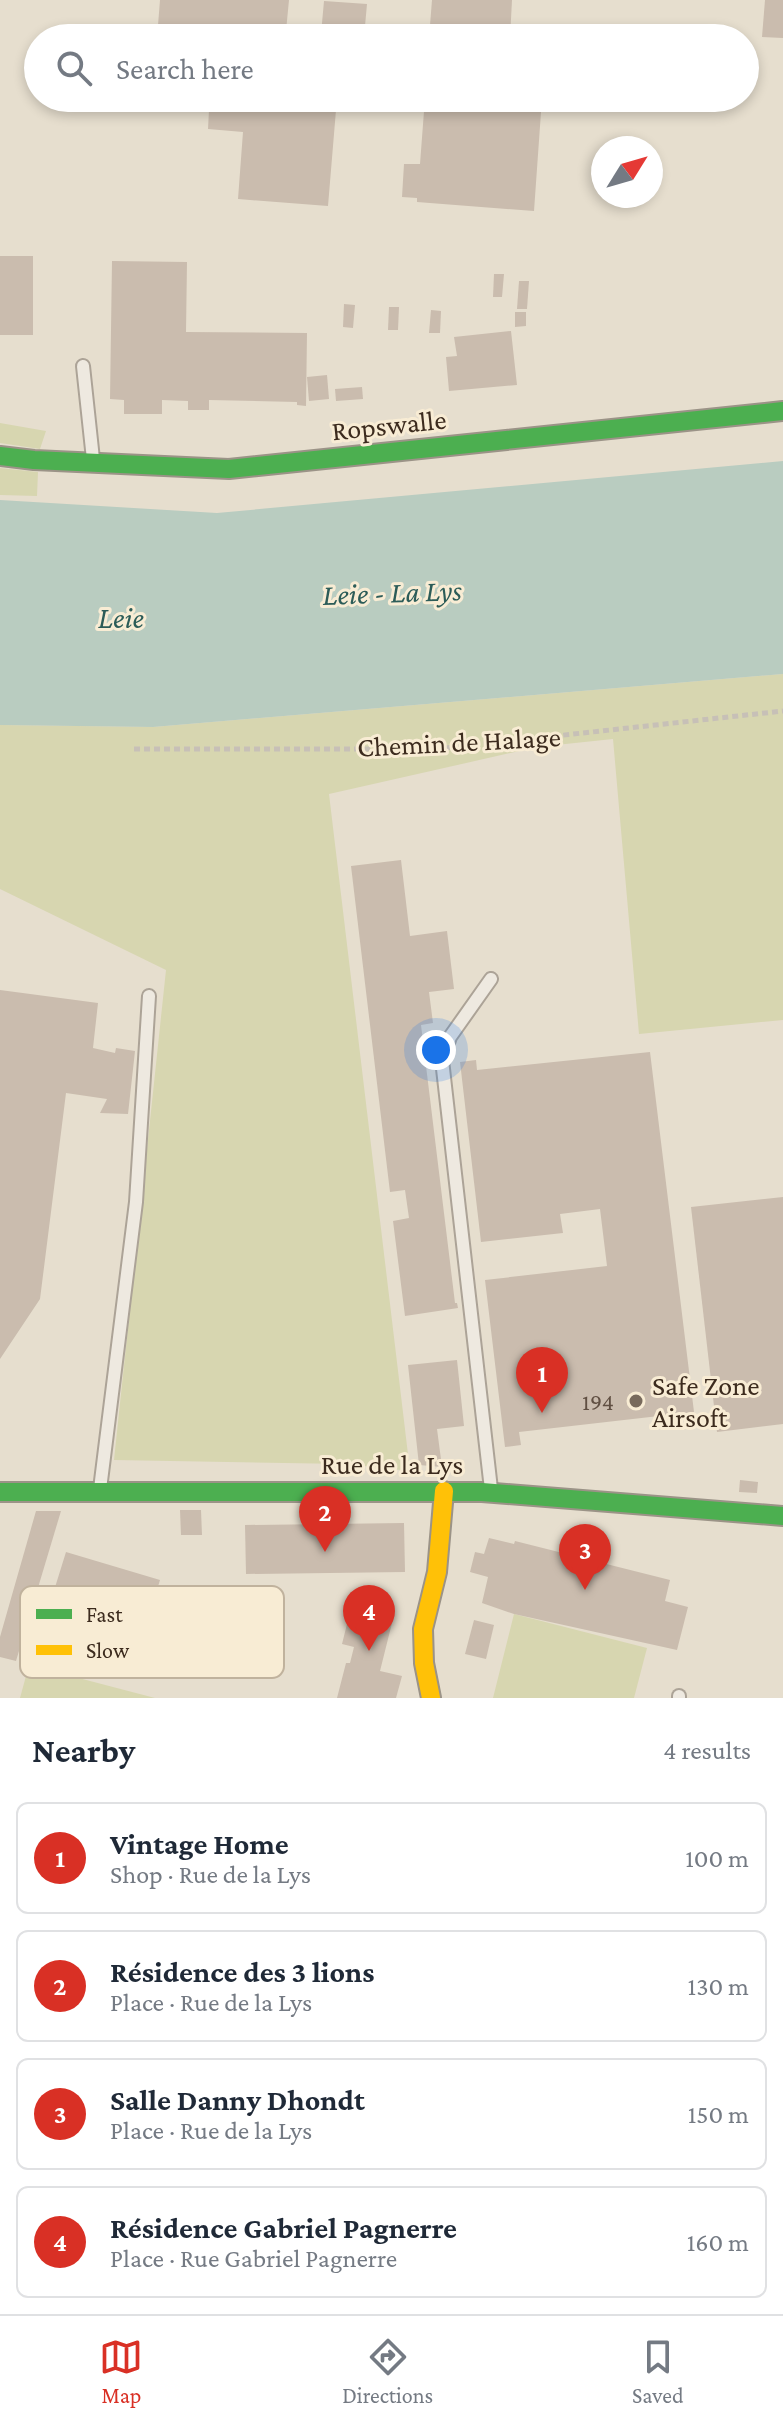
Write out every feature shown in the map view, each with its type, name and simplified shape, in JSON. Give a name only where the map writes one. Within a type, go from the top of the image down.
[{"type":"street","name":"Ropswalle","points":[[0,456],[229,469],[783,411]]},
{"type":"street","points":[[431,1698],[424,1663],[423,1629],[437,1572],[444,1491]]},
{"type":"street","name":"Rue de la Lys","points":[[0,1492],[492,1492],[783,1516]]},
{"type":"lane","points":[[83,366],[93,462]]},
{"type":"lane","points":[[491,979],[450,1037],[442,1060],[492,1492]]},
{"type":"lane","points":[[100,1493],[136,1202],[149,996]]},
{"type":"path","name":"Chemin de Halage","points":[[134,749],[437,749],[783,711]]},
{"type":"green space","points":[[0,423],[46,431],[40,449],[0,443]]},
{"type":"green space","points":[[0,468],[38,472],[37,496],[0,495]]},
{"type":"green space","points":[[783,674],[783,1020],[639,1034],[613,739],[537,747],[329,794],[410,1471],[345,1464],[114,1460],[166,970],[0,889],[0,725],[153,727]]},
{"type":"green space","points":[[514,1614],[647,1648],[634,1698],[493,1698]]},
{"type":"green space","points":[[25,1678],[79,1678],[155,1698],[20,1698]]},
{"type":"water","name":"Leie","points":[[783,461],[783,674],[153,727],[0,725],[0,500],[217,513]]},
{"type":"building","points":[[160,0],[289,0],[287,24],[158,24]]},
{"type":"building","points":[[432,0],[512,0],[511,24],[430,24]]},
{"type":"building","points":[[765,0],[783,0],[783,38],[762,37]]},
{"type":"building","points":[[324,1],[367,4],[365,24],[322,24]]},
{"type":"building","points":[[209,112],[336,112],[328,206],[238,199],[243,132],[208,129]]},
{"type":"building","points":[[424,112],[541,112],[534,211],[417,202],[417,198],[402,197],[404,164],[420,164]]},
{"type":"building","points":[[0,256],[33,256],[33,335],[0,335]]},
{"type":"building","points":[[112,261],[187,262],[186,332],[307,333],[306,406],[297,405],[297,402],[209,400],[209,410],[188,410],[188,401],[162,400],[162,414],[124,414],[124,400],[110,399]]},
{"type":"building","points":[[494,274],[504,274],[502,297],[493,297]]},
{"type":"building","points":[[519,281],[529,281],[527,309],[517,309]]},
{"type":"building","points":[[344,304],[355,305],[353,328],[343,327]]},
{"type":"building","points":[[389,307],[399,307],[398,330],[388,330]]},
{"type":"building","points":[[431,310],[441,311],[440,333],[429,333]]},
{"type":"building","points":[[515,312],[526,312],[526,326],[515,327]]},
{"type":"building","points":[[511,331],[517,385],[449,391],[446,357],[457,356],[454,337]]},
{"type":"building","points":[[327,375],[329,399],[309,401],[307,377]]},
{"type":"building","points":[[362,387],[363,399],[336,401],[335,389]]},
{"type":"building","points":[[401,860],[410,936],[447,931],[454,989],[429,992],[433,1023],[421,1025],[458,1308],[405,1316],[393,1221],[409,1218],[405,1190],[390,1192],[351,866]]},
{"type":"building","points":[[0,990],[98,1003],[93,1048],[115,1053],[116,1048],[135,1051],[128,1114],[100,1113],[107,1099],[66,1093],[40,1299],[0,1359]]},
{"type":"building","points":[[650,1052],[694,1412],[519,1432],[521,1445],[505,1447],[485,1280],[607,1266],[600,1209],[560,1214],[563,1233],[481,1242],[460,1062],[476,1060],[477,1070]]},
{"type":"building","points":[[783,1197],[783,1424],[717,1432],[691,1207]]},
{"type":"building","points":[[457,1360],[464,1426],[437,1429],[442,1467],[419,1465],[408,1365]]},
{"type":"building","points":[[740,1480],[758,1482],[757,1493],[739,1492]]},
{"type":"building","points":[[180,1510],[201,1510],[202,1535],[181,1535]]},
{"type":"building","points":[[36,1511],[61,1511],[38,1586],[20,1586],[20,1648],[16,1661],[0,1657],[0,1637]]},
{"type":"building","points":[[404,1523],[405,1572],[246,1574],[245,1525]]},
{"type":"building","points":[[489,1538],[514,1544],[515,1541],[670,1580],[665,1601],[688,1607],[677,1650],[514,1614],[482,1603],[488,1577],[470,1572],[475,1552],[484,1554]]},
{"type":"building","points":[[66,1552],[160,1580],[158,1586],[55,1586]]},
{"type":"building","points":[[352,1604],[394,1615],[380,1671],[402,1676],[396,1698],[337,1698],[346,1663],[350,1663],[354,1647],[342,1644]]},
{"type":"building","points":[[474,1620],[494,1625],[486,1659],[465,1654]]},
{"type":"traffic: fast","points":[[0,456],[229,469],[783,411]]},
{"type":"traffic: fast","points":[[0,1492],[482,1492],[783,1516]]},
{"type":"traffic: slow","points":[[431,1698],[424,1663],[423,1629],[437,1572],[444,1491]]},
{"type":"place","name":"Safe Zone Airsoft","points":[[636,1401]]},
{"type":"place","name":"Vintage Home","points":[[542,1413]]},
{"type":"place","name":"Résidence des 3 lions","points":[[325,1552]]},
{"type":"place","name":"Salle Danny Dhondt","points":[[585,1590]]},
{"type":"place","name":"Résidence Gabriel Pagnerre","points":[[369,1651]]},
{"type":"water label","name":"Leie - La Lys","points":[[392,592]]}]
